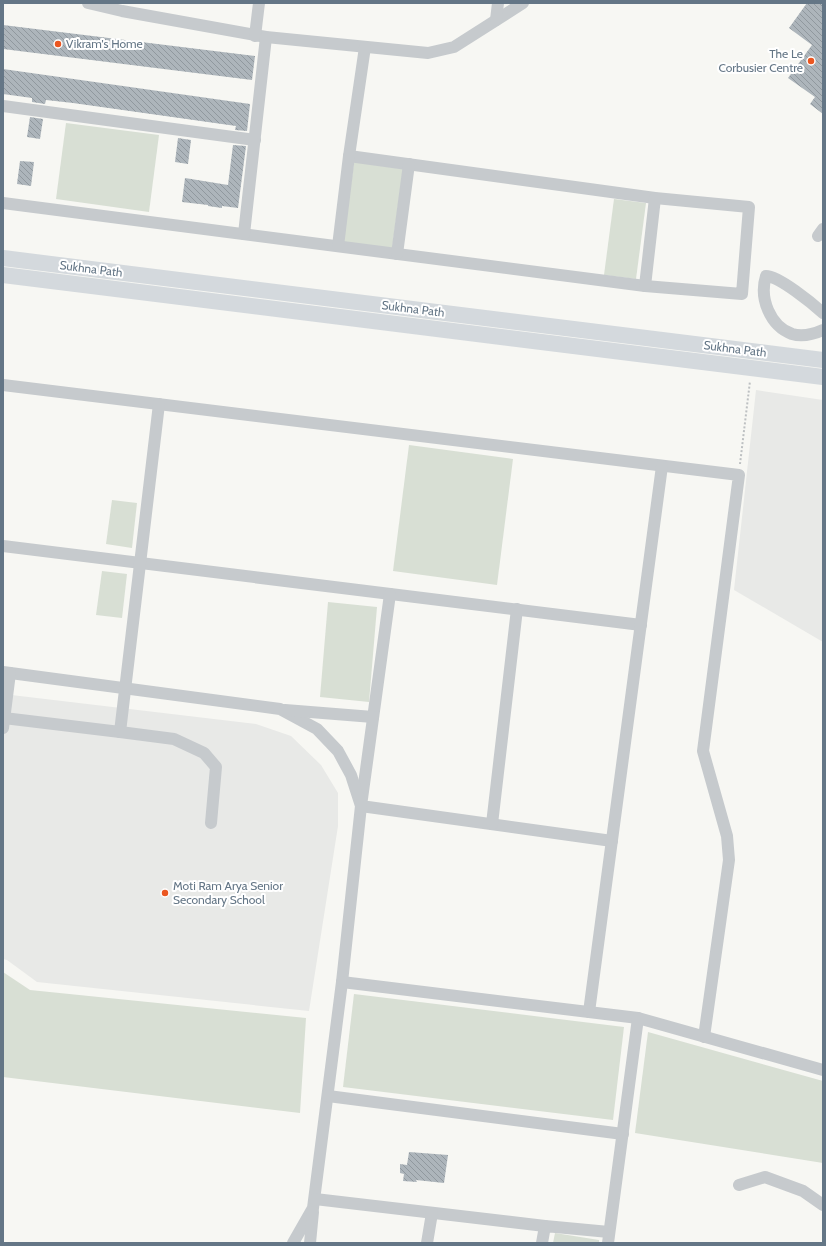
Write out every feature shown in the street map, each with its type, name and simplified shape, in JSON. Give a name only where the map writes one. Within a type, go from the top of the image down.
[{"type":"main road","name":"Sukhna Path","points":[[3,258],[823,360]]},
{"type":"main road","name":"Sukhna Path","points":[[3,275],[823,377]]},
{"type":"street","points":[[88,3],[122,11],[261,36],[428,53],[454,47],[523,3]]},
{"type":"street","points":[[244,234],[255,140],[261,36],[259,3]]},
{"type":"street","points":[[496,20],[498,3]]},
{"type":"street","points":[[338,246],[349,156],[365,47]]},
{"type":"street","points":[[3,106],[255,140]]},
{"type":"street","points":[[3,203],[646,286],[742,294],[749,207],[655,198],[349,156]]},
{"type":"street","points":[[397,254],[409,164]]},
{"type":"street","points":[[646,286],[655,198]]},
{"type":"street","points":[[823,313],[781,282],[770,276],[766,276],[764,282],[764,294],[766,305],[771,316],[778,325],[792,334],[803,335],[823,330]]},
{"type":"street","points":[[3,385],[739,476],[703,751],[727,836],[729,860],[704,1037]]},
{"type":"street","points":[[120,732],[159,404]]},
{"type":"street","points":[[589,1012],[662,466]]},
{"type":"street","points":[[3,546],[641,625]]},
{"type":"street","points":[[310,1243],[362,806],[390,594]]},
{"type":"street","points":[[492,824],[517,609]]},
{"type":"street","points":[[211,823],[216,767],[204,753],[174,739],[120,732],[4,723],[7,672],[280,709],[373,718]]},
{"type":"street","points":[[280,709],[317,729],[338,751],[351,775],[362,806]]},
{"type":"street","points":[[362,806],[612,841]]},
{"type":"street","points":[[342,982],[638,1018],[823,1070]]},
{"type":"street","points":[[314,1204],[432,1213],[545,1226],[609,1237],[638,1018]]},
{"type":"street","points":[[328,1096],[623,1134]]},
{"type":"street","points":[[739,1185],[765,1177],[803,1190],[823,1205]]},
{"type":"street","points":[[293,1243],[314,1204]]},
{"type":"street","points":[[427,1243],[432,1213]]},
{"type":"street","points":[[542,1243],[545,1226]]},
{"type":"path","points":[[739,476],[752,368]]},
{"type":"shaded area","points":[[66,123],[159,135],[149,212],[56,199]]},
{"type":"shaded area","points":[[354,162],[403,169],[392,249],[343,242]]},
{"type":"shaded area","points":[[614,199],[646,203],[636,279],[604,275]]},
{"type":"shaded area","points":[[756,390],[823,400],[823,642],[734,590]]},
{"type":"shaded area","points":[[409,445],[513,459],[497,585],[393,571]]},
{"type":"shaded area","points":[[112,500],[137,503],[132,548],[106,544]]},
{"type":"shaded area","points":[[102,571],[127,574],[122,618],[96,615]]},
{"type":"shaded area","points":[[328,602],[377,607],[369,702],[320,697]]},
{"type":"shaded area","name":"Moti Ram Arya Senior Secondary School","points":[[3,694],[256,724],[291,736],[321,765],[338,793],[338,826],[309,1011],[37,982],[7,960],[3,959]]},
{"type":"shaded area","points":[[3,972],[30,990],[306,1018],[300,1113],[3,1077]]},
{"type":"shaded area","points":[[354,994],[624,1027],[613,1120],[343,1087]]},
{"type":"shaded area","points":[[648,1032],[823,1081],[823,1163],[635,1133]]},
{"type":"shaded area","points":[[555,1233],[599,1240],[599,1243],[553,1243]]},
{"type":"building","name":"The Le Corbusier Centre","points":[[807,3],[823,3],[823,114],[810,104],[815,97],[788,78],[812,45],[789,28]]},
{"type":"building","points":[[3,25],[255,56],[252,80],[3,49]]},
{"type":"building","points":[[3,69],[250,104],[247,131],[235,130],[236,126],[73,103],[46,100],[45,104],[32,102],[32,98],[3,94]]},
{"type":"building","points":[[30,117],[43,119],[40,139],[27,137]]},
{"type":"building","points":[[178,138],[191,140],[188,164],[175,162]]},
{"type":"building","points":[[233,145],[246,146],[238,208],[222,206],[222,208],[182,202],[185,178],[228,185]]},
{"type":"building","points":[[20,161],[34,162],[31,186],[17,184]]},
{"type":"building","points":[[409,1152],[448,1155],[444,1183],[416,1180],[417,1182],[403,1181],[404,1174],[400,1173],[400,1164],[407,1165]]},
{"type":"place","name":"Vikram's Home","points":[[58,44]]},
{"type":"place","name":"The Le Corbusier Centre","points":[[811,61]]},
{"type":"place","name":"Moti Ram Arya Senior Secondary School","points":[[165,893]]}]
